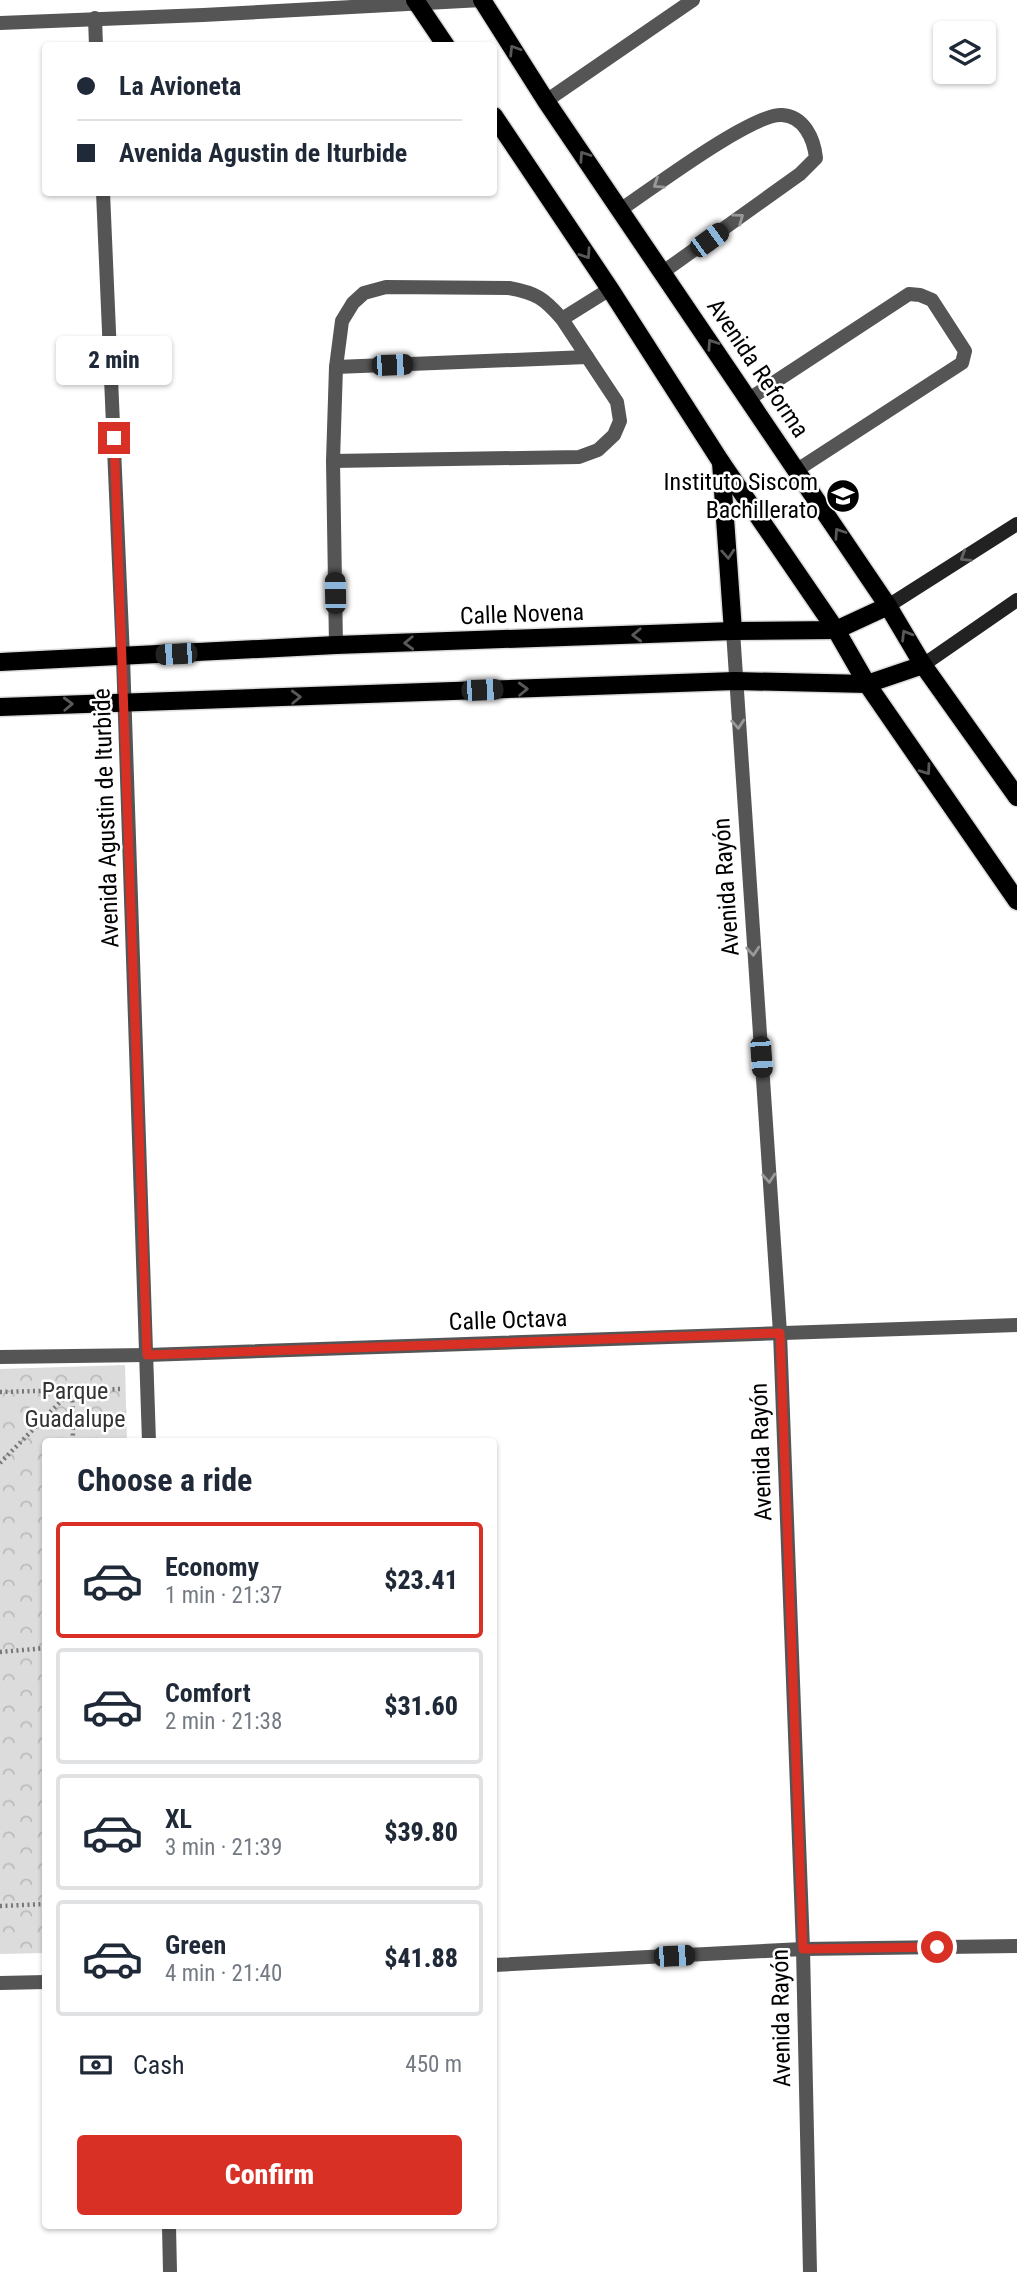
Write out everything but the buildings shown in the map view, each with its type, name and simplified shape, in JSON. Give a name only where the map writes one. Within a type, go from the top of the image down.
[{"type":"main road","name":"Avenida Reforma","points":[[482,0],[546,101],[888,606],[923,665],[1017,797]]},
{"type":"main road","points":[[416,2],[443,42]]},
{"type":"main road","points":[[497,120],[836,630],[867,684],[1017,901]]},
{"type":"main road","points":[[722,462],[733,631]]},
{"type":"main road","name":"Calle Novena","points":[[0,662],[335,645],[836,630],[888,606]]},
{"type":"main road","points":[[0,707],[735,681],[867,684],[923,665]]},
{"type":"street","points":[[0,23],[482,0]]},
{"type":"street","points":[[546,101],[693,0]]},
{"type":"street","points":[[95,18],[96,42]]},
{"type":"street","points":[[620,210],[726,138],[768,116],[784,114],[806,128],[815,146],[816,158],[800,174],[663,272]]},
{"type":"street","name":"Avenida Agustin de Iturbide","points":[[103,196],[125,702],[149,1438]]},
{"type":"street","points":[[333,461],[579,457],[598,450],[614,435],[620,421],[617,402],[562,319],[545,299],[509,288],[386,287],[364,293],[353,303],[342,321],[336,367],[333,461],[335,645]]},
{"type":"street","points":[[562,319],[610,289]]},
{"type":"street","points":[[749,399],[909,294],[932,300],[965,351],[962,363],[797,470]]},
{"type":"street","points":[[336,367],[587,357]]},
{"type":"street","name":"Calle Novena","points":[[888,606],[1017,524]]},
{"type":"street","points":[[923,665],[1017,600]]},
{"type":"street","name":"Avenida Rayón","points":[[733,631],[780,1333],[803,1949],[810,2272]]},
{"type":"street","name":"Calle Octava","points":[[0,1357],[147,1355],[1017,1325]]},
{"type":"street","points":[[497,1965],[803,1949],[1017,1946]]},
{"type":"street","points":[[0,1983],[42,1982]]},
{"type":"street","points":[[169,2229],[170,2272]]},
{"type":"path","points":[[0,1392],[148,1388]]},
{"type":"path","points":[[72,1390],[73,1438]]},
{"type":"path","points":[[0,1463],[72,1390]]},
{"type":"path","points":[[0,1652],[42,1648]]},
{"type":"path","points":[[0,1906],[42,1904]]},
{"type":"green space","name":"Parque Guadalupe","points":[[125,1365],[127,1438],[42,1438],[42,1953],[0,1954],[0,1369]]},
{"type":"place","name":"Instituto Siscom Bachillerato","points":[[843,496]]},
{"type":"route","points":[[114,438],[147,1355],[780,1333],[803,1949],[937,1947]]}]
